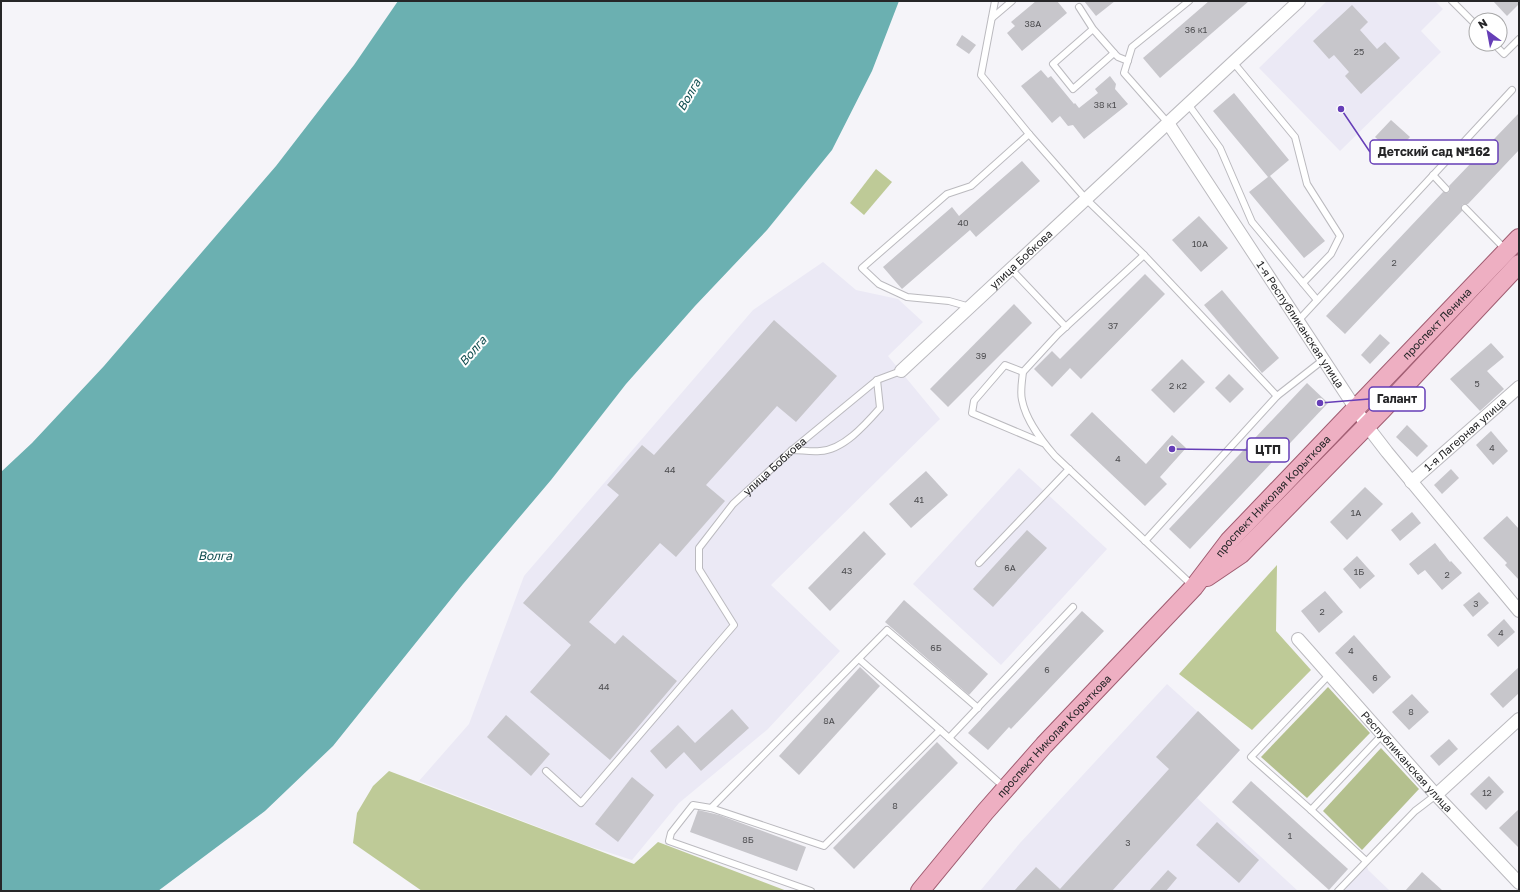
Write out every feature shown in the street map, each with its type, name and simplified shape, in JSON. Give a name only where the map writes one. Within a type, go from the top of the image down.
[{"type":"main road","name":"проспект Ленина","points":[[1356,410],[1515,251]]},
{"type":"main road","name":"проспект Ленина","points":[[1367,426],[1515,251]]},
{"type":"main road","name":"проспект Николая Корыткова","points":[[920,891],[1049,739],[1194,587],[1229,541],[1356,410]]},
{"type":"main road","name":"проспект Николая Корыткова","points":[[1194,587],[1241,554],[1367,426]]},
{"type":"street","name":"улица Бобкова","points":[[901,371],[1299,1]]},
{"type":"street","name":"1-я Республиканская улица","points":[[1168,123],[1297,322],[1367,426],[1411,482],[1519,610]]},
{"type":"street","name":"1-я Лагерная улица","points":[[1411,482],[1519,387]]},
{"type":"street","name":"Республиканская улица","points":[[1298,639],[1436,795],[1519,883]]},
{"type":"street","points":[[1436,795],[1519,719]]},
{"type":"lane","points":[[995,1],[981,75],[1029,134],[1086,199],[1144,255],[1277,396]]},
{"type":"lane","points":[[992,18],[1012,1]]},
{"type":"lane","points":[[1168,123],[1124,73],[1132,47],[1189,1]]},
{"type":"lane","points":[[1452,1],[1468,17]]},
{"type":"lane","points":[[1079,7],[1093,29],[1114,53],[1118,57],[1128,61]]},
{"type":"lane","points":[[1093,29],[1053,64],[1073,88],[1114,53]]},
{"type":"lane","points":[[1508,50],[1519,39]]},
{"type":"lane","points":[[1233,62],[1296,137],[1307,184],[1340,236],[1331,254],[1303,283]]},
{"type":"lane","points":[[1297,322],[1512,90]]},
{"type":"lane","points":[[1188,104],[1220,148],[1252,222],[1317,300]]},
{"type":"lane","points":[[970,307],[949,301],[907,297],[879,284],[862,268],[947,194],[970,186],[1029,134]]},
{"type":"lane","points":[[1433,175],[1446,189]]},
{"type":"lane","points":[[1465,208],[1515,251]]},
{"type":"lane","points":[[1144,255],[1066,327],[1023,372],[1022,400],[1026,413],[1043,443],[1069,470],[1194,587]]},
{"type":"lane","points":[[1011,268],[1066,327]]},
{"type":"lane","points":[[1145,541],[1277,396],[1323,360]]},
{"type":"lane","points":[[1023,372],[1005,365],[974,401],[972,412],[1043,443]]},
{"type":"lane","name":"улица Бобкова","points":[[546,771],[581,803],[734,625],[699,569],[699,548],[733,504],[792,450],[877,380],[901,371]]},
{"type":"lane","points":[[792,450],[822,451],[842,444],[865,425],[880,408],[877,380]]},
{"type":"lane","points":[[979,564],[1069,470]]},
{"type":"lane","points":[[949,738],[1073,607]]},
{"type":"lane","points":[[711,808],[887,630],[978,708]]},
{"type":"lane","points":[[859,658],[1006,788]]},
{"type":"lane","points":[[1330,675],[1251,757],[1366,861]]},
{"type":"lane","points":[[812,891],[669,841],[671,833],[693,805],[711,808],[824,846],[940,730]]},
{"type":"lane","points":[[1311,810],[1382,735]]},
{"type":"lane","points":[[1338,891],[1415,811],[1436,795]]},
{"type":"shaded area","points":[[1327,1],[1435,1],[1443,9],[1421,31],[1441,52],[1340,151],[1259,68]]},
{"type":"shaded area","points":[[823,262],[856,290],[898,299],[923,322],[888,356],[940,419],[771,585],[840,651],[768,729],[679,803],[632,860],[585,845],[419,781],[469,724],[524,576],[753,310]]},
{"type":"shaded area","points":[[1019,468],[1107,549],[1001,665],[913,584]]},
{"type":"shaded area","points":[[1167,684],[1240,750],[1197,798],[1298,891],[980,891],[1020,843]]},
{"type":"shaded area","points":[[1366,861],[1368,870],[1390,891],[1338,891]]},
{"type":"green space","points":[[876,169],[892,182],[864,215],[850,203]]},
{"type":"green space","points":[[1277,565],[1276,631],[1311,670],[1252,730],[1179,674]]},
{"type":"green space","points":[[1328,687],[1370,733],[1307,798],[1261,757]]},
{"type":"green space","points":[[1381,748],[1419,789],[1362,850],[1323,811]]},
{"type":"green space","points":[[389,771],[634,864],[658,842],[787,891],[422,891],[353,843],[357,813],[373,786]]},
{"type":"water","name":"Волга","points":[[398,1],[899,1],[872,71],[832,150],[767,230],[695,306],[626,384],[551,480],[463,584],[333,746],[265,811],[158,891],[1,891],[1,472],[32,443],[104,366],[276,166],[354,65]]},
{"type":"building","points":[[1036,1],[1057,1],[1067,13],[1022,51],[1007,33],[1015,26],[1011,22]]},
{"type":"building","points":[[1084,1],[1115,1],[1096,16]]},
{"type":"building","points":[[1209,1],[1249,1],[1160,78],[1143,58]]},
{"type":"building","points":[[1493,1],[1519,1],[1519,4],[1508,15],[1508,12],[1503,12]]},
{"type":"building","points":[[1352,5],[1368,22],[1360,30],[1377,49],[1385,42],[1400,58],[1361,94],[1345,76],[1349,72],[1334,55],[1329,59],[1313,41]]},
{"type":"building","points":[[962,35],[976,45],[969,54],[956,45]]},
{"type":"building","points":[[1041,70],[1048,78],[1051,76],[1079,108],[1098,93],[1095,89],[1110,76],[1116,84],[1115,89],[1128,104],[1084,139],[1073,125],[1068,126],[1060,116],[1052,123],[1021,86]]},
{"type":"building","points":[[1234,93],[1289,160],[1270,176],[1325,241],[1304,258],[1249,192],[1268,177],[1213,111]]},
{"type":"building","points":[[1519,113],[1519,150],[1468,204],[1462,205],[1462,211],[1345,334],[1326,316],[1443,192],[1449,192],[1449,186]]},
{"type":"building","points":[[1391,120],[1410,137],[1394,154],[1375,137]]},
{"type":"building","points":[[1022,161],[1040,181],[976,237],[970,230],[902,289],[883,267],[952,207],[959,216]]},
{"type":"building","points":[[1199,216],[1228,248],[1201,272],[1172,240]]},
{"type":"building","points":[[1145,274],[1165,294],[1081,379],[1070,368],[1052,387],[1034,369],[1052,351],[1060,359]]},
{"type":"building","points":[[1222,290],[1279,358],[1262,373],[1204,305]]},
{"type":"building","points":[[1014,304],[1032,323],[948,407],[930,389]]},
{"type":"building","points":[[774,320],[837,376],[796,422],[777,406],[706,485],[725,501],[676,557],[660,543],[589,622],[615,644],[623,635],[677,681],[610,760],[530,692],[571,645],[523,603],[619,495],[607,485],[642,445],[654,455]]},
{"type":"building","points":[[1380,334],[1390,343],[1370,364],[1361,355]]},
{"type":"building","points":[[1491,343],[1504,357],[1487,371],[1504,389],[1480,411],[1450,379]]},
{"type":"building","points":[[1182,359],[1205,382],[1174,413],[1151,390]]},
{"type":"building","points":[[1229,374],[1244,389],[1230,403],[1215,388]]},
{"type":"building","points":[[1307,383],[1328,403],[1190,549],[1169,529]]},
{"type":"building","points":[[1092,412],[1146,464],[1172,435],[1186,448],[1160,477],[1167,484],[1145,506],[1070,435]]},
{"type":"building","points":[[1407,425],[1428,446],[1417,457],[1396,437]]},
{"type":"building","points":[[1491,431],[1508,451],[1493,465],[1476,445]]},
{"type":"building","points":[[1451,469],[1459,478],[1442,494],[1434,485]]},
{"type":"building","points":[[926,471],[948,495],[911,528],[889,504]]},
{"type":"building","points":[[1365,487],[1383,504],[1347,540],[1330,522]]},
{"type":"building","points":[[1412,512],[1421,523],[1400,541],[1391,530]]},
{"type":"building","points":[[1507,516],[1519,529],[1519,580],[1505,565],[1507,563],[1483,538]]},
{"type":"building","points":[[1027,530],[1047,548],[993,607],[973,589]]},
{"type":"building","points":[[864,531],[886,554],[830,611],[808,588]]},
{"type":"building","points":[[1435,543],[1450,562],[1451,561],[1462,573],[1442,590],[1425,570],[1418,575],[1409,564]]},
{"type":"building","points":[[1357,556],[1375,576],[1360,589],[1343,569]]},
{"type":"building","points":[[1325,591],[1343,612],[1319,633],[1301,611]]},
{"type":"building","points":[[1479,592],[1489,603],[1473,617],[1463,605]]},
{"type":"building","points":[[904,600],[988,674],[969,695],[885,622]]},
{"type":"building","points":[[1082,611],[1104,631],[1011,729],[1009,727],[988,750],[968,733]]},
{"type":"building","points":[[1504,619],[1515,632],[1498,647],[1487,635]]},
{"type":"building","points":[[1354,635],[1391,677],[1373,694],[1335,653]]},
{"type":"building","points":[[860,667],[880,686],[799,775],[779,756]]},
{"type":"building","points":[[1519,667],[1519,693],[1503,708],[1490,694]]},
{"type":"building","points":[[1412,694],[1429,712],[1409,730],[1392,712]]},
{"type":"building","points":[[732,709],[749,728],[701,771],[684,752],[666,769],[650,751],[678,725],[695,743]]},
{"type":"building","points":[[1198,711],[1240,750],[1112,891],[1014,891],[1036,867],[1060,889],[1169,769],[1156,757]]},
{"type":"building","points":[[506,715],[550,754],[531,776],[487,737]]},
{"type":"building","points":[[1449,739],[1458,749],[1439,766],[1430,756]]},
{"type":"building","points":[[937,742],[958,763],[854,869],[833,848]]},
{"type":"building","points":[[1489,776],[1504,792],[1486,810],[1470,794]]},
{"type":"building","points":[[632,777],[654,795],[618,842],[595,824]]},
{"type":"building","points":[[1251,781],[1348,869],[1329,890],[1232,802]]},
{"type":"building","points":[[1519,809],[1519,848],[1499,828]]},
{"type":"building","points":[[698,810],[719,815],[806,847],[797,871],[690,832]]},
{"type":"building","points":[[1217,822],[1259,860],[1239,883],[1196,845]]},
{"type":"building","points":[[1168,870],[1177,878],[1166,891],[1149,891]]},
{"type":"building","points":[[1422,872],[1443,891],[1405,891]]},
{"type":"place","name":"Детский сад №162","points":[[1341,109]]},
{"type":"place","name":"Галант","points":[[1320,403]]},
{"type":"place","name":"ЦТП","points":[[1172,449]]}]
